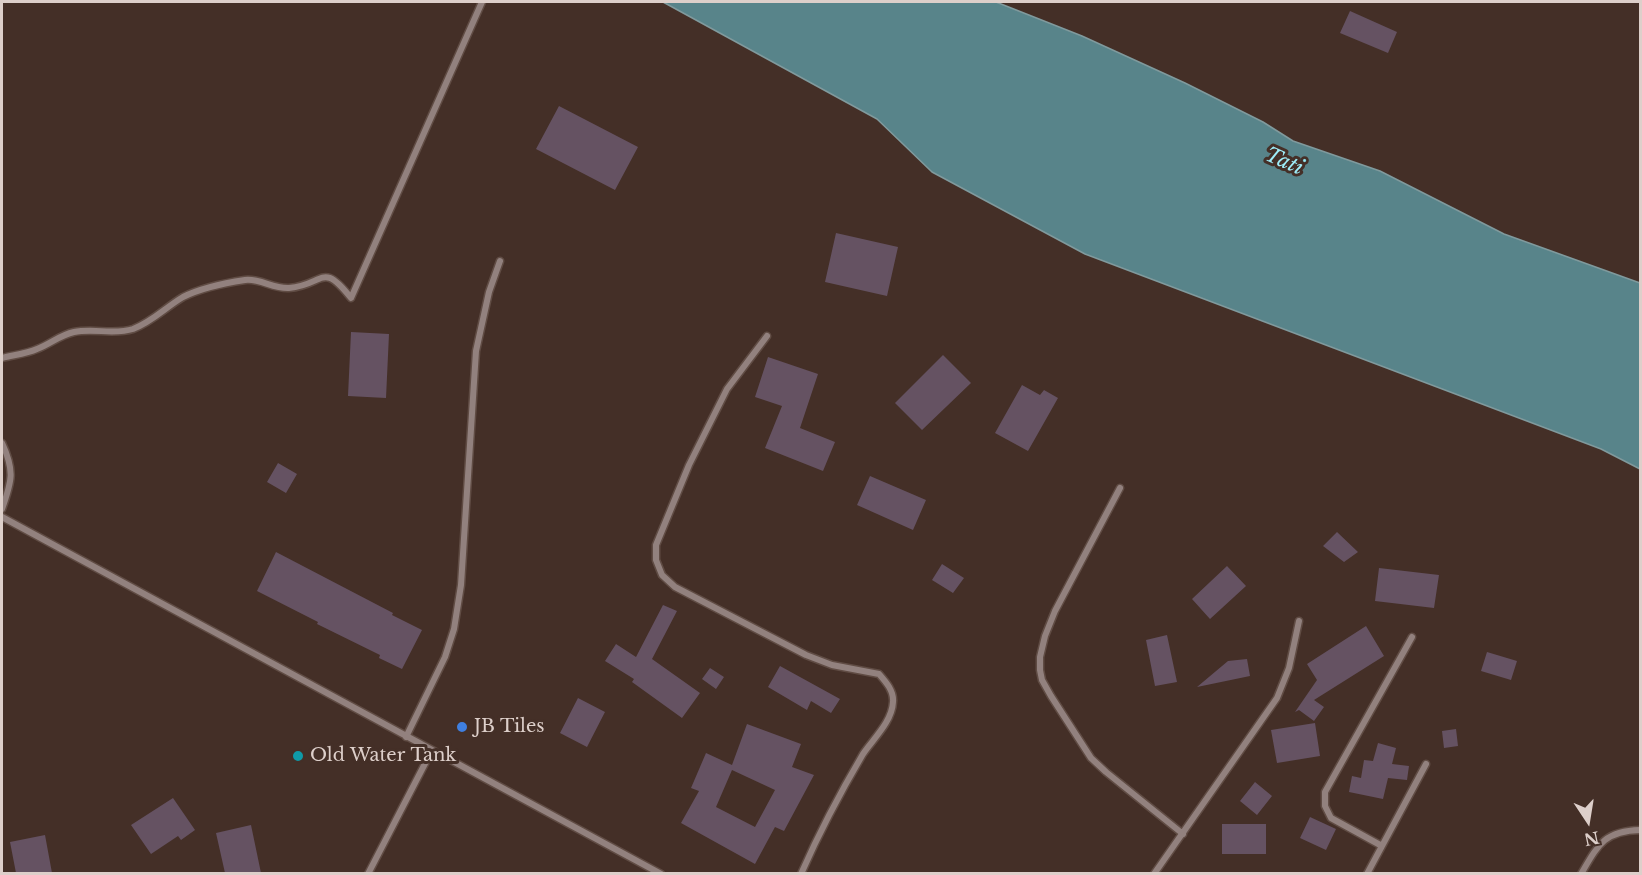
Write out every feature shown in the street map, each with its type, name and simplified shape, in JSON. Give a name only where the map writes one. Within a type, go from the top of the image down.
[{"type":"street","points":[[2,358],[36,350],[72,332],[90,330],[121,332],[133,329],[196,291],[242,281],[251,280],[283,288],[296,287],[329,277],[338,280],[351,298],[482,2]]},
{"type":"street","points":[[406,736],[445,657],[454,629],[461,585],[476,351],[489,292],[500,261]]},
{"type":"street","points":[[767,336],[727,389],[694,455],[656,545],[656,560],[663,575],[675,587],[806,656],[832,665],[879,674],[890,688],[893,702],[889,715],[879,734],[865,752],[816,839],[801,873]]},
{"type":"street","points":[[2,443],[11,472],[11,485],[2,509]]},
{"type":"street","points":[[1120,488],[1055,612],[1042,646],[1040,670],[1042,680],[1051,696],[1091,758],[1183,834]]},
{"type":"street","points":[[2,517],[661,873]]},
{"type":"street","points":[[1154,873],[1277,698],[1289,668],[1299,621]]},
{"type":"street","points":[[1382,846],[1331,818],[1325,806],[1325,792],[1412,637]]},
{"type":"street","points":[[368,873],[432,750]]},
{"type":"street","points":[[1367,873],[1426,764]]},
{"type":"street","points":[[1581,873],[1597,845],[1605,838],[1617,833],[1641,830]]},
{"type":"water","name":"Tati","points":[[663,2],[996,2],[1082,36],[1185,83],[1263,122],[1293,141],[1380,171],[1504,234],[1640,283],[1640,469],[1601,449],[1085,254],[932,172],[877,119]]},
{"type":"building","points":[[1350,11],[1397,32],[1388,53],[1340,33]]},
{"type":"building","points":[[559,106],[638,147],[615,190],[536,149]]},
{"type":"building","points":[[836,233],[898,247],[887,296],[825,282]]},
{"type":"building","points":[[351,332],[389,334],[386,398],[348,396]]},
{"type":"building","points":[[943,355],[971,383],[922,430],[895,403]]},
{"type":"building","points":[[768,357],[818,374],[800,428],[835,442],[823,471],[765,448],[782,406],[755,397]]},
{"type":"building","points":[[1022,385],[1040,395],[1044,390],[1058,398],[1028,451],[995,433]]},
{"type":"building","points":[[278,463],[297,474],[286,493],[267,482]]},
{"type":"building","points":[[870,476],[926,500],[913,530],[857,505]]},
{"type":"building","points":[[1337,532],[1358,552],[1344,562],[1323,546]]},
{"type":"building","points":[[276,552],[422,630],[402,669],[379,658],[380,655],[257,591]]},
{"type":"building","points":[[942,564],[964,578],[953,593],[932,580]]},
{"type":"building","points":[[1227,566],[1246,586],[1210,619],[1192,599]]},
{"type":"building","points":[[1379,568],[1439,575],[1434,608],[1375,601]]},
{"type":"building","points":[[663,605],[677,611],[652,659],[700,693],[682,718],[632,682],[634,679],[605,661],[616,644],[636,657]]},
{"type":"building","points":[[1366,626],[1384,656],[1314,700],[1324,707],[1314,721],[1299,710],[1295,712],[1317,680],[1307,664]]},
{"type":"building","points":[[1167,635],[1177,682],[1155,686],[1146,640]]},
{"type":"building","points":[[1487,652],[1517,661],[1511,680],[1481,671]]},
{"type":"building","points":[[1247,659],[1250,676],[1197,687],[1228,661]]},
{"type":"building","points":[[780,666],[840,699],[831,713],[811,701],[807,710],[768,687]]},
{"type":"building","points":[[710,668],[724,677],[716,689],[702,679]]},
{"type":"building","points":[[578,698],[605,712],[587,747],[560,733]]},
{"type":"building","points":[[1315,723],[1320,756],[1277,763],[1271,730]]},
{"type":"building","points":[[747,724],[801,744],[792,767],[814,775],[784,831],[775,827],[755,864],[681,823],[699,791],[691,788],[706,753],[732,765]],"holes":[[[732,770],[775,790],[755,827],[716,807]]]},
{"type":"building","points":[[1456,729],[1458,746],[1444,748],[1442,731]]},
{"type":"building","points":[[1378,743],[1396,748],[1392,764],[1409,766],[1407,780],[1388,778],[1383,799],[1349,792],[1352,776],[1361,778],[1364,760],[1373,761]]},
{"type":"building","points":[[1255,782],[1272,796],[1257,815],[1240,801]]},
{"type":"building","points":[[173,798],[195,830],[181,840],[178,836],[151,854],[131,825]]},
{"type":"building","points":[[1310,817],[1336,829],[1326,850],[1300,838]]},
{"type":"building","points":[[1222,824],[1266,824],[1266,854],[1222,854]]},
{"type":"building","points":[[251,825],[261,873],[225,873],[216,833]]},
{"type":"building","points":[[45,835],[52,873],[16,873],[10,842]]},
{"type":"place","name":"JB Tiles","points":[[462,727]]},
{"type":"place","name":"Old Water Tank","points":[[298,756]]}]
